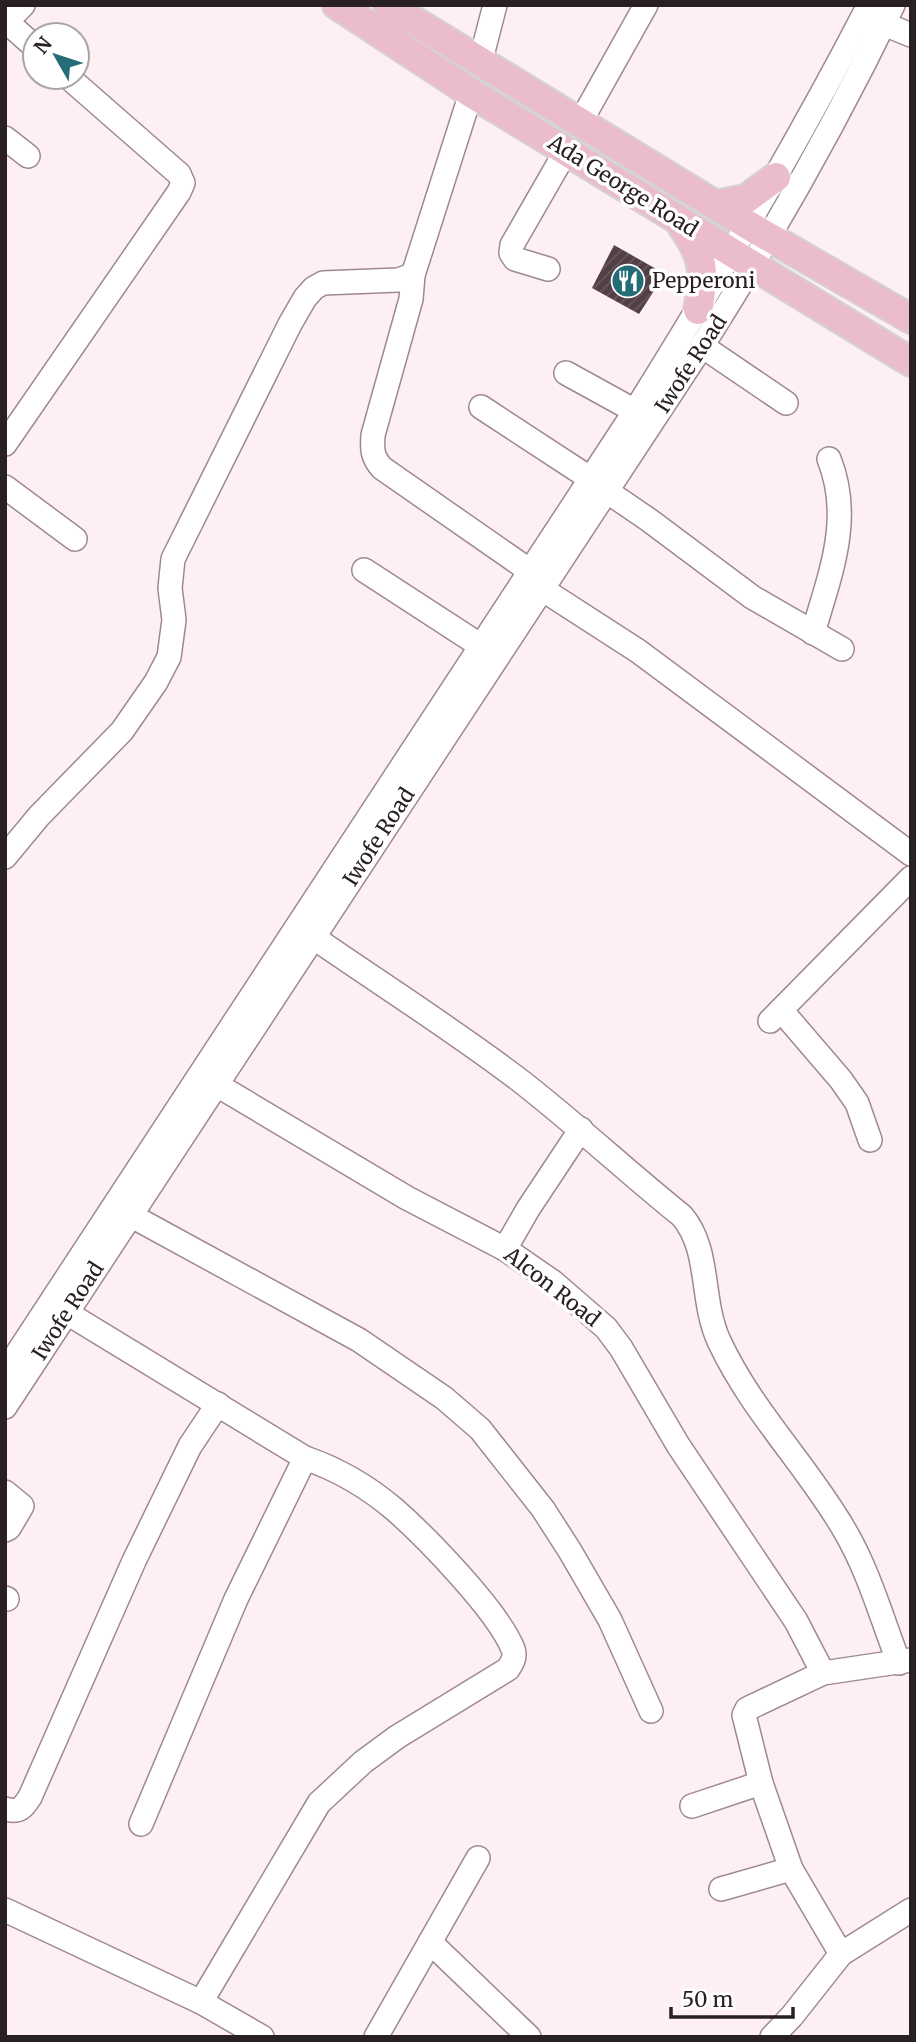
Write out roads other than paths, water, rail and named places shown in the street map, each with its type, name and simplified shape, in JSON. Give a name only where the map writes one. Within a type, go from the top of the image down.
[{"type":"main road","name":"Ada George Road","points":[[337,5],[471,93],[911,362]]},
{"type":"main road","name":"Ada George Road","points":[[388,5],[759,231],[911,319]]},
{"type":"main road","points":[[716,205],[746,198],[776,177]]},
{"type":"main road","points":[[679,221],[696,246],[703,267],[698,310]]},
{"type":"street","points":[[480,63],[495,5]]},
{"type":"street","points":[[581,121],[646,5]]},
{"type":"street","points":[[759,231],[776,177],[813,113],[869,5]]},
{"type":"street","points":[[742,260],[759,231],[834,125],[889,14],[911,35]]},
{"type":"street","points":[[5,444],[183,183],[179,174],[84,91]]},
{"type":"street","points":[[471,93],[413,275],[411,299],[373,435],[374,460],[536,580],[638,651],[911,855]]},
{"type":"street","points":[[5,138],[28,156]]},
{"type":"street","points":[[548,269],[515,259],[510,253],[566,151]]},
{"type":"street","name":"Iwofe Road","points":[[599,486],[635,411],[698,310],[742,260]]},
{"type":"street","name":"Iwofe Road","points":[[5,1408],[313,937],[536,580],[599,486],[702,346],[742,260]]},
{"type":"street","points":[[5,858],[39,816],[122,731],[156,682],[169,657],[174,620],[170,589],[173,559],[304,298],[323,283],[398,280],[413,275]]},
{"type":"street","points":[[702,346],[786,403]]},
{"type":"street","points":[[566,373],[635,411]]},
{"type":"street","points":[[481,407],[649,520],[751,597],[842,649]]},
{"type":"street","points":[[813,633],[835,557],[841,510],[835,475],[829,459]]},
{"type":"street","points":[[5,487],[75,539]]},
{"type":"street","points":[[364,570],[481,646]]},
{"type":"street","name":"Iwofe Road","points":[[5,1372],[481,646],[536,580]]},
{"type":"street","points":[[870,1140],[857,1103],[841,1080],[776,1015],[911,878]]},
{"type":"street","points":[[313,937],[453,1031],[581,1129],[692,1227],[699,1245],[708,1313],[719,1341],[774,1432],[845,1530],[905,1662],[823,1673],[747,1709],[744,1715],[761,1783],[791,1870],[841,1954]]},
{"type":"street","name":"Alcon Road","points":[[217,1085],[407,1198],[505,1249],[553,1282],[606,1328],[621,1348],[678,1445],[796,1621],[823,1673]]},
{"type":"street","points":[[505,1249],[581,1129]]},
{"type":"street","points":[[130,1215],[359,1339],[444,1398],[480,1429],[543,1509],[570,1551],[610,1620],[651,1711]]},
{"type":"street","points":[[68,1313],[305,1458],[342,1474],[393,1508],[431,1546],[495,1619],[513,1650],[514,1657],[508,1669],[397,1737],[363,1762],[319,1803],[201,2002]]},
{"type":"street","points":[[5,1809],[22,1809],[30,1797],[134,1561],[190,1446],[218,1404]]},
{"type":"street","points":[[141,1824],[236,1599],[305,1458]]},
{"type":"street","points":[[5,1492],[22,1506],[9,1528],[5,1530]]},
{"type":"street","points":[[692,1807],[761,1783]]},
{"type":"street","points":[[376,2037],[478,1858]]},
{"type":"street","points":[[721,1889],[791,1870]]},
{"type":"street","points":[[5,1910],[201,2002],[262,2037]]},
{"type":"street","points":[[772,2037],[841,1954],[911,1910]]},
{"type":"street","points":[[430,1941],[529,2037]]},
{"type":"place","name":"Pepperoni","points":[[628,281]]}]
